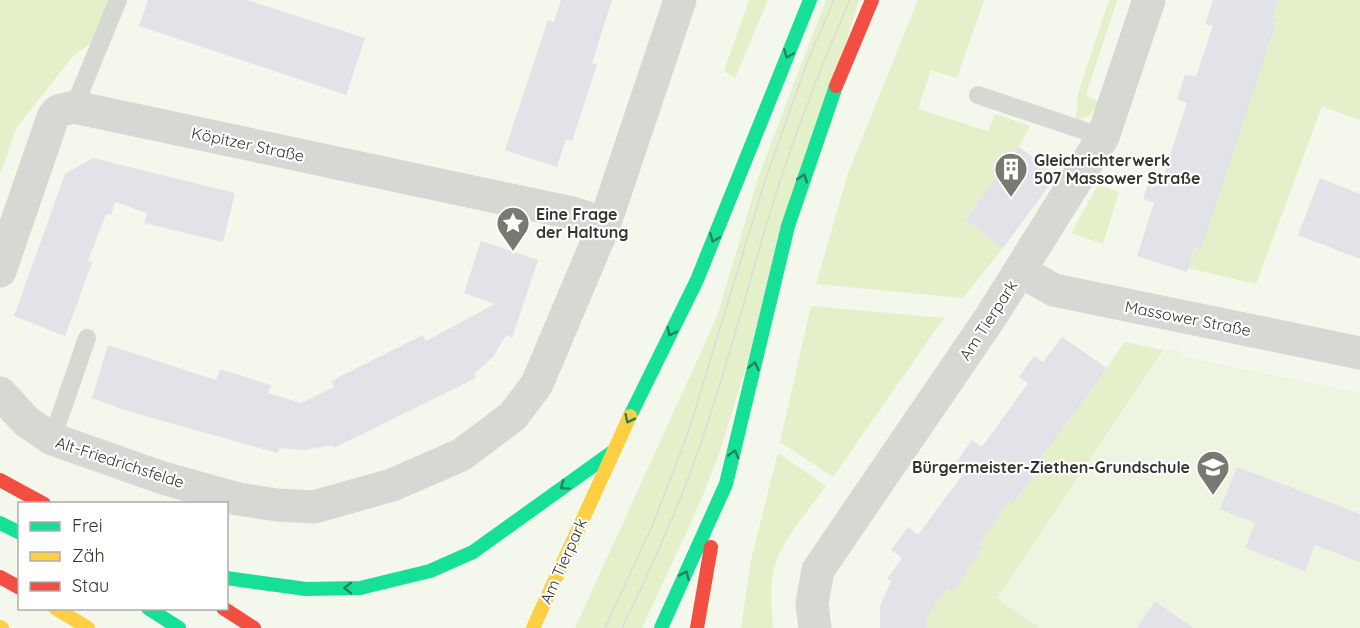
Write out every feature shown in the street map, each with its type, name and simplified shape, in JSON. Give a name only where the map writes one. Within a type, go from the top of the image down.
[{"type":"main road","name":"Am Tierpark","points":[[533,628],[612,452],[697,280],[810,0]]},
{"type":"main road","points":[[697,628],[710,554],[788,226],[832,96],[872,0]]},
{"type":"main road","points":[[228,578],[306,589],[360,588],[430,571],[473,552],[612,452]]},
{"type":"main road","points":[[0,480],[40,502]]},
{"type":"main road","points":[[661,628],[726,484]]},
{"type":"main road","points":[[0,523],[18,532]]},
{"type":"main road","points":[[0,577],[18,587]]},
{"type":"main road","points":[[56,610],[88,628]]},
{"type":"main road","points":[[150,610],[179,628]]},
{"type":"main road","points":[[225,610],[254,628]]},
{"type":"street","points":[[605,223],[680,0]]},
{"type":"street","name":"Am Tierpark","points":[[815,628],[812,603],[818,570],[1020,271],[1103,137],[1149,0]]},
{"type":"street","name":"Köpitzer Straße","points":[[74,107],[572,213],[605,223]]},
{"type":"street","points":[[0,271],[53,117],[58,111],[74,107]]},
{"type":"street","name":"Alt-Friedrichsfelde","points":[[0,393],[26,421],[51,439],[163,477],[238,499],[277,506],[314,507],[392,485],[461,455],[492,434],[513,416],[537,384],[605,223]]},
{"type":"street","name":"Massower Straße","points":[[1020,271],[1054,290],[1360,352]]},
{"type":"lane","points":[[74,107],[118,0]]},
{"type":"lane","points":[[978,95],[1103,137]]},
{"type":"lane","points":[[51,439],[87,338]]},
{"type":"shaded area","name":"Bürgermeister-Ziethen-Grundschule","points":[[1178,349],[1184,357],[1360,393],[1360,628],[1039,628],[997,599],[1163,350]]},
{"type":"green space","points":[[0,0],[109,0],[97,39],[74,55],[17,127],[0,174]]},
{"type":"green space","points":[[749,0],[768,0],[735,78],[724,71]]},
{"type":"green space","points":[[826,0],[859,0],[719,454],[699,505],[642,628],[575,628],[717,317],[759,175]]},
{"type":"green space","points":[[918,0],[984,0],[957,78],[931,70],[918,109],[988,131],[995,114],[1030,126],[1019,147],[965,220],[1003,248],[963,298],[816,284],[848,173]]},
{"type":"green space","points":[[1109,0],[1117,0],[1086,95],[1100,103],[1089,116],[1076,120],[1078,93]]},
{"type":"green space","points":[[1278,0],[1360,0],[1360,120],[1322,106],[1256,284],[1188,268],[1277,21],[1272,18]]},
{"type":"green space","points":[[1098,185],[1119,192],[1103,244],[1071,233]]},
{"type":"green space","points":[[811,306],[944,318],[833,477],[780,442]]},
{"type":"green space","points":[[1125,342],[1163,350],[997,598],[1039,628],[928,628],[928,624],[923,624],[924,615],[948,588],[953,591],[983,548],[979,545],[1009,501],[1013,504],[1045,461],[1041,458]]},
{"type":"green space","points":[[778,453],[826,486],[797,525],[778,557],[772,583],[773,628],[741,628],[751,560]]},
{"type":"building","points":[[148,0],[247,0],[365,38],[346,95],[139,26]]},
{"type":"building","points":[[561,0],[612,0],[592,63],[597,65],[580,117],[572,141],[566,139],[557,167],[505,150],[548,20],[554,22]]},
{"type":"building","points":[[1213,0],[1278,0],[1272,18],[1277,20],[1201,249],[1195,247],[1187,272],[1137,256],[1154,203],[1143,199],[1151,174],[1163,178],[1187,103],[1177,99],[1185,74],[1196,77],[1213,26],[1205,24]]},
{"type":"building","name":"Gleichrichterwerk 507 Massower Straße","points":[[1019,147],[1057,175],[1003,248],[965,220]]},
{"type":"building","points":[[93,158],[235,193],[223,242],[144,223],[147,213],[115,202],[111,215],[106,214],[88,260],[92,263],[65,336],[14,316],[65,174]]},
{"type":"building","points":[[1320,178],[1360,194],[1360,259],[1298,235]]},
{"type":"building","points":[[481,241],[538,260],[512,338],[506,335],[493,357],[474,374],[476,378],[334,448],[332,445],[305,450],[280,448],[277,453],[124,410],[92,398],[108,345],[216,380],[220,369],[271,385],[268,393],[301,403],[334,387],[331,381],[423,335],[426,341],[495,304],[464,293]]},
{"type":"building","points":[[1062,337],[1107,368],[1041,458],[1045,460],[1013,504],[1009,501],[979,545],[983,548],[953,592],[948,588],[926,617],[928,628],[880,628],[880,606],[891,581],[887,579],[902,558],[891,550],[908,527],[918,535],[966,470],[956,463],[972,440],[982,447],[1028,383],[1019,377],[1034,356],[1043,362]]},
{"type":"building","points":[[1237,467],[1360,514],[1360,562],[1315,545],[1305,571],[1245,548],[1255,523],[1220,509]]},
{"type":"building","points":[[1155,601],[1193,628],[1137,628]]},
{"type":"tram line","points":[[605,628],[653,524],[688,433],[765,181],[808,60],[834,0]]},
{"type":"tram line","points":[[622,628],[665,535],[702,440],[790,150],[850,0]]},
{"type":"traffic: fast","points":[[630,416],[697,280],[810,0]]},
{"type":"traffic: fast","points":[[661,628],[726,484],[788,226],[836,86]]},
{"type":"traffic: fast","points":[[228,578],[306,589],[360,588],[430,571],[473,552],[611,453]]},
{"type":"traffic: fast","points":[[0,523],[18,532]]},
{"type":"traffic: fast","points":[[151,610],[179,628]]},
{"type":"traffic: slow","points":[[533,628],[630,416]]},
{"type":"traffic: slow","points":[[58,610],[88,628]]},
{"type":"traffic: jam","points":[[836,86],[872,0]]},
{"type":"traffic: jam","points":[[0,480],[40,502]]},
{"type":"traffic: jam","points":[[697,628],[711,547]]},
{"type":"traffic: jam","points":[[0,577],[18,587]]},
{"type":"traffic: jam","points":[[226,610],[254,628]]},
{"type":"place","name":"Gleichrichterwerk 507 Massower Straße","points":[[1011,198]]},
{"type":"place","name":"Eine Frage der Haltung","points":[[513,252]]},
{"type":"place","name":"Bürgermeister-Ziethen-Grundschule","points":[[1213,496]]}]
